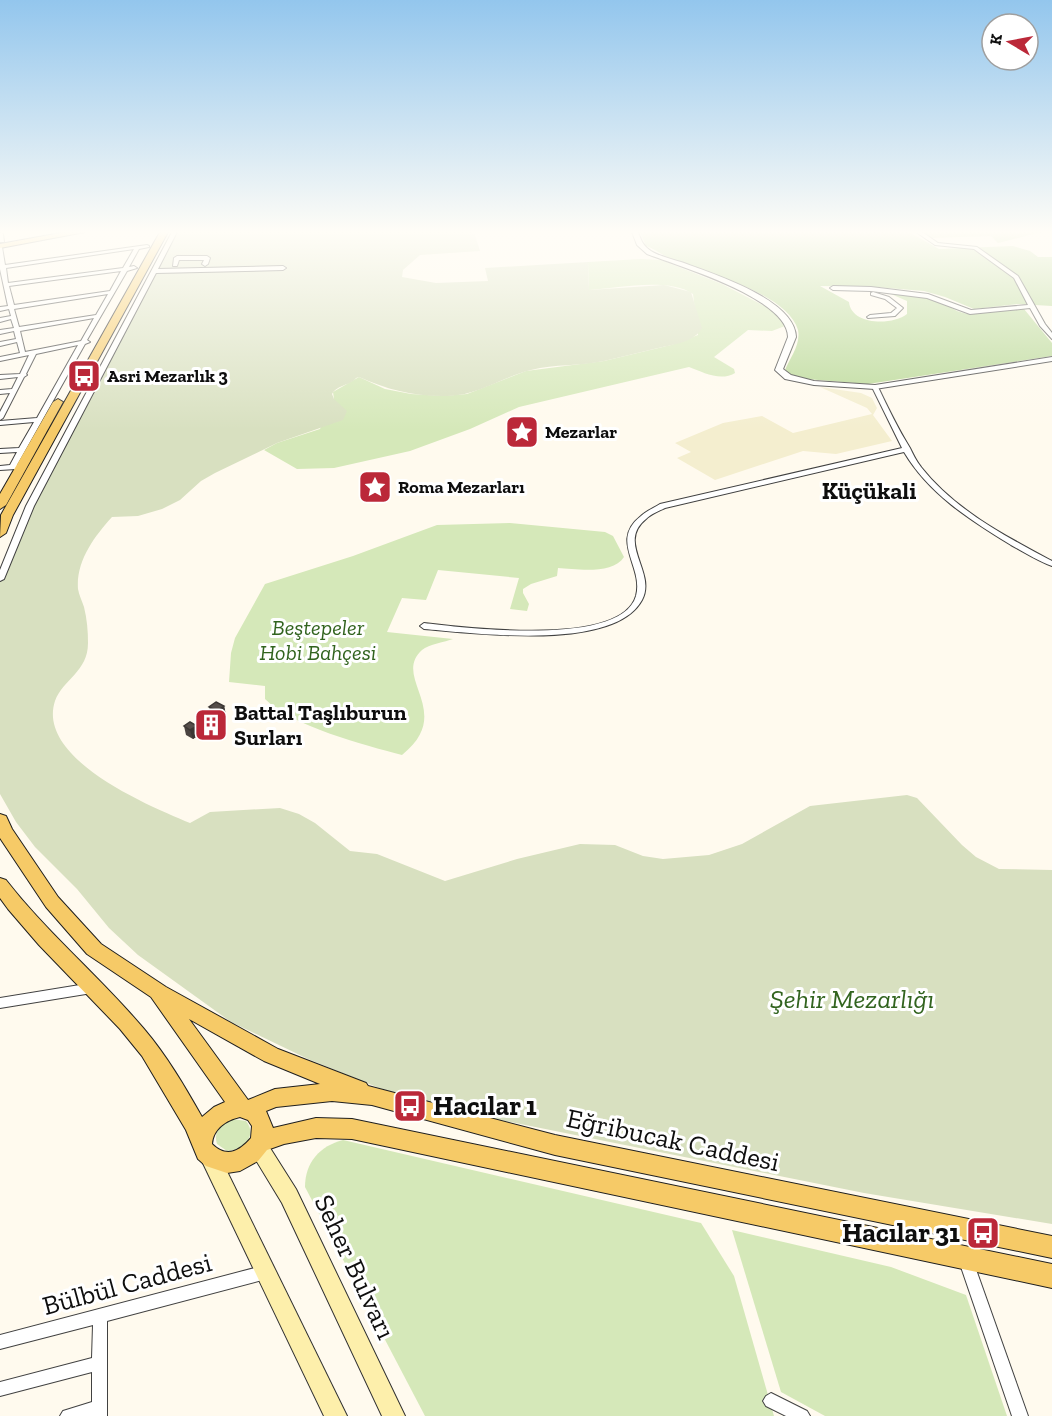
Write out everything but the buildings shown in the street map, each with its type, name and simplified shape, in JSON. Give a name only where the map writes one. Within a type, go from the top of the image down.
[{"type":"main road","points":[[1,500],[17,467],[113,298]]},
{"type":"main road","points":[[0,533],[7,515],[134,298]]},
{"type":"main road","points":[[0,820],[4,831],[52,902],[94,949],[158,991],[271,1054],[372,1096]]},
{"type":"main road","points":[[0,885],[23,917],[128,1024],[168,1076],[206,1148],[336,1416]]},
{"type":"main road","points":[[158,991],[245,1108]]},
{"type":"main road","name":"Eğribucak Caddesi","points":[[245,1108],[275,1098],[332,1092],[372,1096],[555,1145],[1052,1247]]},
{"type":"main road","points":[[245,1108],[255,1112],[263,1122],[263,1136],[260,1144],[251,1154],[237,1162],[222,1163],[206,1148],[209,1122],[223,1110],[245,1108]]},
{"type":"main road","points":[[260,1144],[294,1131],[319,1126],[352,1129],[1052,1276]]},
{"type":"main road","name":"Seher Bulvarı","points":[[260,1144],[289,1196],[394,1416]]},
{"type":"street","points":[[8,298],[23,354]]},
{"type":"street","points":[[0,309],[72,298]]},
{"type":"street","points":[[0,468],[17,467],[21,450],[89,341],[109,298]]},
{"type":"street","points":[[0,579],[30,506],[140,298]]},
{"type":"street","points":[[756,298],[783,313],[790,322],[793,333],[791,344],[779,370],[782,374],[814,383],[875,387],[1052,359]]},
{"type":"street","points":[[870,317],[893,315],[900,308],[887,298]]},
{"type":"street","points":[[905,298],[914,302]]},
{"type":"street","points":[[933,298],[970,312],[1032,306]]},
{"type":"street","points":[[1028,298],[1052,337]]},
{"type":"street","points":[[0,332],[99,316]]},
{"type":"street","points":[[0,320],[13,317]]},
{"type":"street","points":[[0,344],[19,340]]},
{"type":"street","points":[[0,359],[89,341]]},
{"type":"street","points":[[0,418],[3,406],[15,391],[34,352]]},
{"type":"street","points":[[0,377],[24,375]]},
{"type":"street","points":[[875,387],[919,469],[945,495],[984,524],[1052,564]]},
{"type":"street","points":[[0,392],[15,391]]},
{"type":"street","points":[[0,423],[38,420]]},
{"type":"street","points":[[424,626],[491,633],[538,634],[608,625],[631,611],[639,599],[640,585],[637,565],[630,546],[631,531],[638,521],[649,513],[674,504],[907,449]]},
{"type":"street","points":[[0,451],[21,450]]},
{"type":"street","points":[[0,1003],[92,988]]},
{"type":"street","points":[[966,1258],[1020,1416]]},
{"type":"street","name":"Bülbül Caddesi","points":[[0,1342],[266,1272]]},
{"type":"street","points":[[68,1416],[99,1412],[100,1316]]},
{"type":"street","points":[[0,1389],[100,1363]]},
{"type":"street","points":[[771,1401],[802,1416]]},
{"type":"shaded area","points":[[820,387],[861,393],[872,398],[877,408],[873,415],[892,441],[836,454],[803,451],[715,480],[677,458],[691,452],[675,443],[723,423],[762,416],[793,433],[872,414],[867,408]]},
{"type":"green space","name":"Şehir Mezarlığı","points":[[143,298],[693,298],[702,328],[694,337],[676,344],[604,361],[531,370],[459,395],[413,394],[356,378],[337,388],[332,394],[334,399],[347,411],[343,420],[277,443],[215,473],[201,481],[180,500],[162,509],[138,516],[112,517],[93,541],[80,569],[78,589],[87,620],[87,653],[80,668],[55,701],[54,722],[62,742],[79,761],[100,777],[149,805],[190,823],[210,812],[280,808],[299,814],[315,823],[350,851],[377,854],[445,881],[517,859],[580,844],[615,845],[643,856],[663,859],[709,855],[742,844],[810,806],[907,795],[917,798],[976,857],[999,869],[1052,870],[1052,1224],[864,1193],[416,1103],[308,1059],[231,1022],[138,955],[109,928],[77,889],[35,847],[16,822],[0,794],[0,580],[20,530]]},
{"type":"green space","points":[[693,298],[749,298],[778,313],[785,326],[772,331],[748,330],[714,357],[734,369],[735,373],[729,376],[712,375],[689,367],[519,407],[470,429],[410,451],[334,468],[297,469],[264,450],[277,443],[320,429],[334,399],[333,392],[359,377],[385,389],[411,394],[443,396],[467,394],[526,371],[604,361],[671,345],[698,335]]},
{"type":"green space","points":[[767,298],[842,298],[849,302],[851,310],[857,315],[864,319],[883,322],[907,314],[907,301],[900,298],[928,298],[967,314],[1024,309],[1052,343],[1052,356],[868,384],[806,379],[790,375],[785,370],[797,346],[799,335],[791,317]]},
{"type":"green space","points":[[948,298],[1052,298],[1052,306],[1018,304],[974,309]]},
{"type":"green space","name":"Beştepeler Hobi Bahçesi","points":[[510,523],[605,532],[613,536],[624,557],[619,563],[603,569],[558,568],[557,576],[531,584],[523,589],[529,604],[527,611],[510,609],[519,578],[438,570],[426,600],[402,598],[387,632],[453,639],[425,648],[414,661],[413,672],[424,710],[424,724],[417,739],[402,755],[329,733],[292,718],[265,699],[265,686],[229,682],[231,653],[235,638],[265,584],[353,556],[437,525]]},
{"type":"green space","points":[[233,1119],[246,1121],[250,1132],[243,1145],[227,1151],[217,1144],[216,1135],[225,1123]]},
{"type":"green space","points":[[343,1140],[701,1223],[734,1276],[774,1416],[425,1416],[305,1187],[308,1170],[315,1156],[327,1146]]},
{"type":"green space","points":[[732,1230],[891,1267],[966,1295],[1007,1416],[825,1416],[781,1392]]},
{"type":"place","name":"Asri Mezarlık 3","points":[[84,376]]},
{"type":"place","name":"Mezarlar","points":[[522,432]]},
{"type":"place","name":"Roma Mezarları","points":[[375,487]]},
{"type":"place","name":"Battal Taşlıburun Surları","points":[[211,725]]},
{"type":"place","name":"Hacılar 1","points":[[410,1106]]},
{"type":"place","name":"Hacılar 31","points":[[983,1233]]},
{"type":"district","name":"Küçükali","points":[[869,490]]}]
